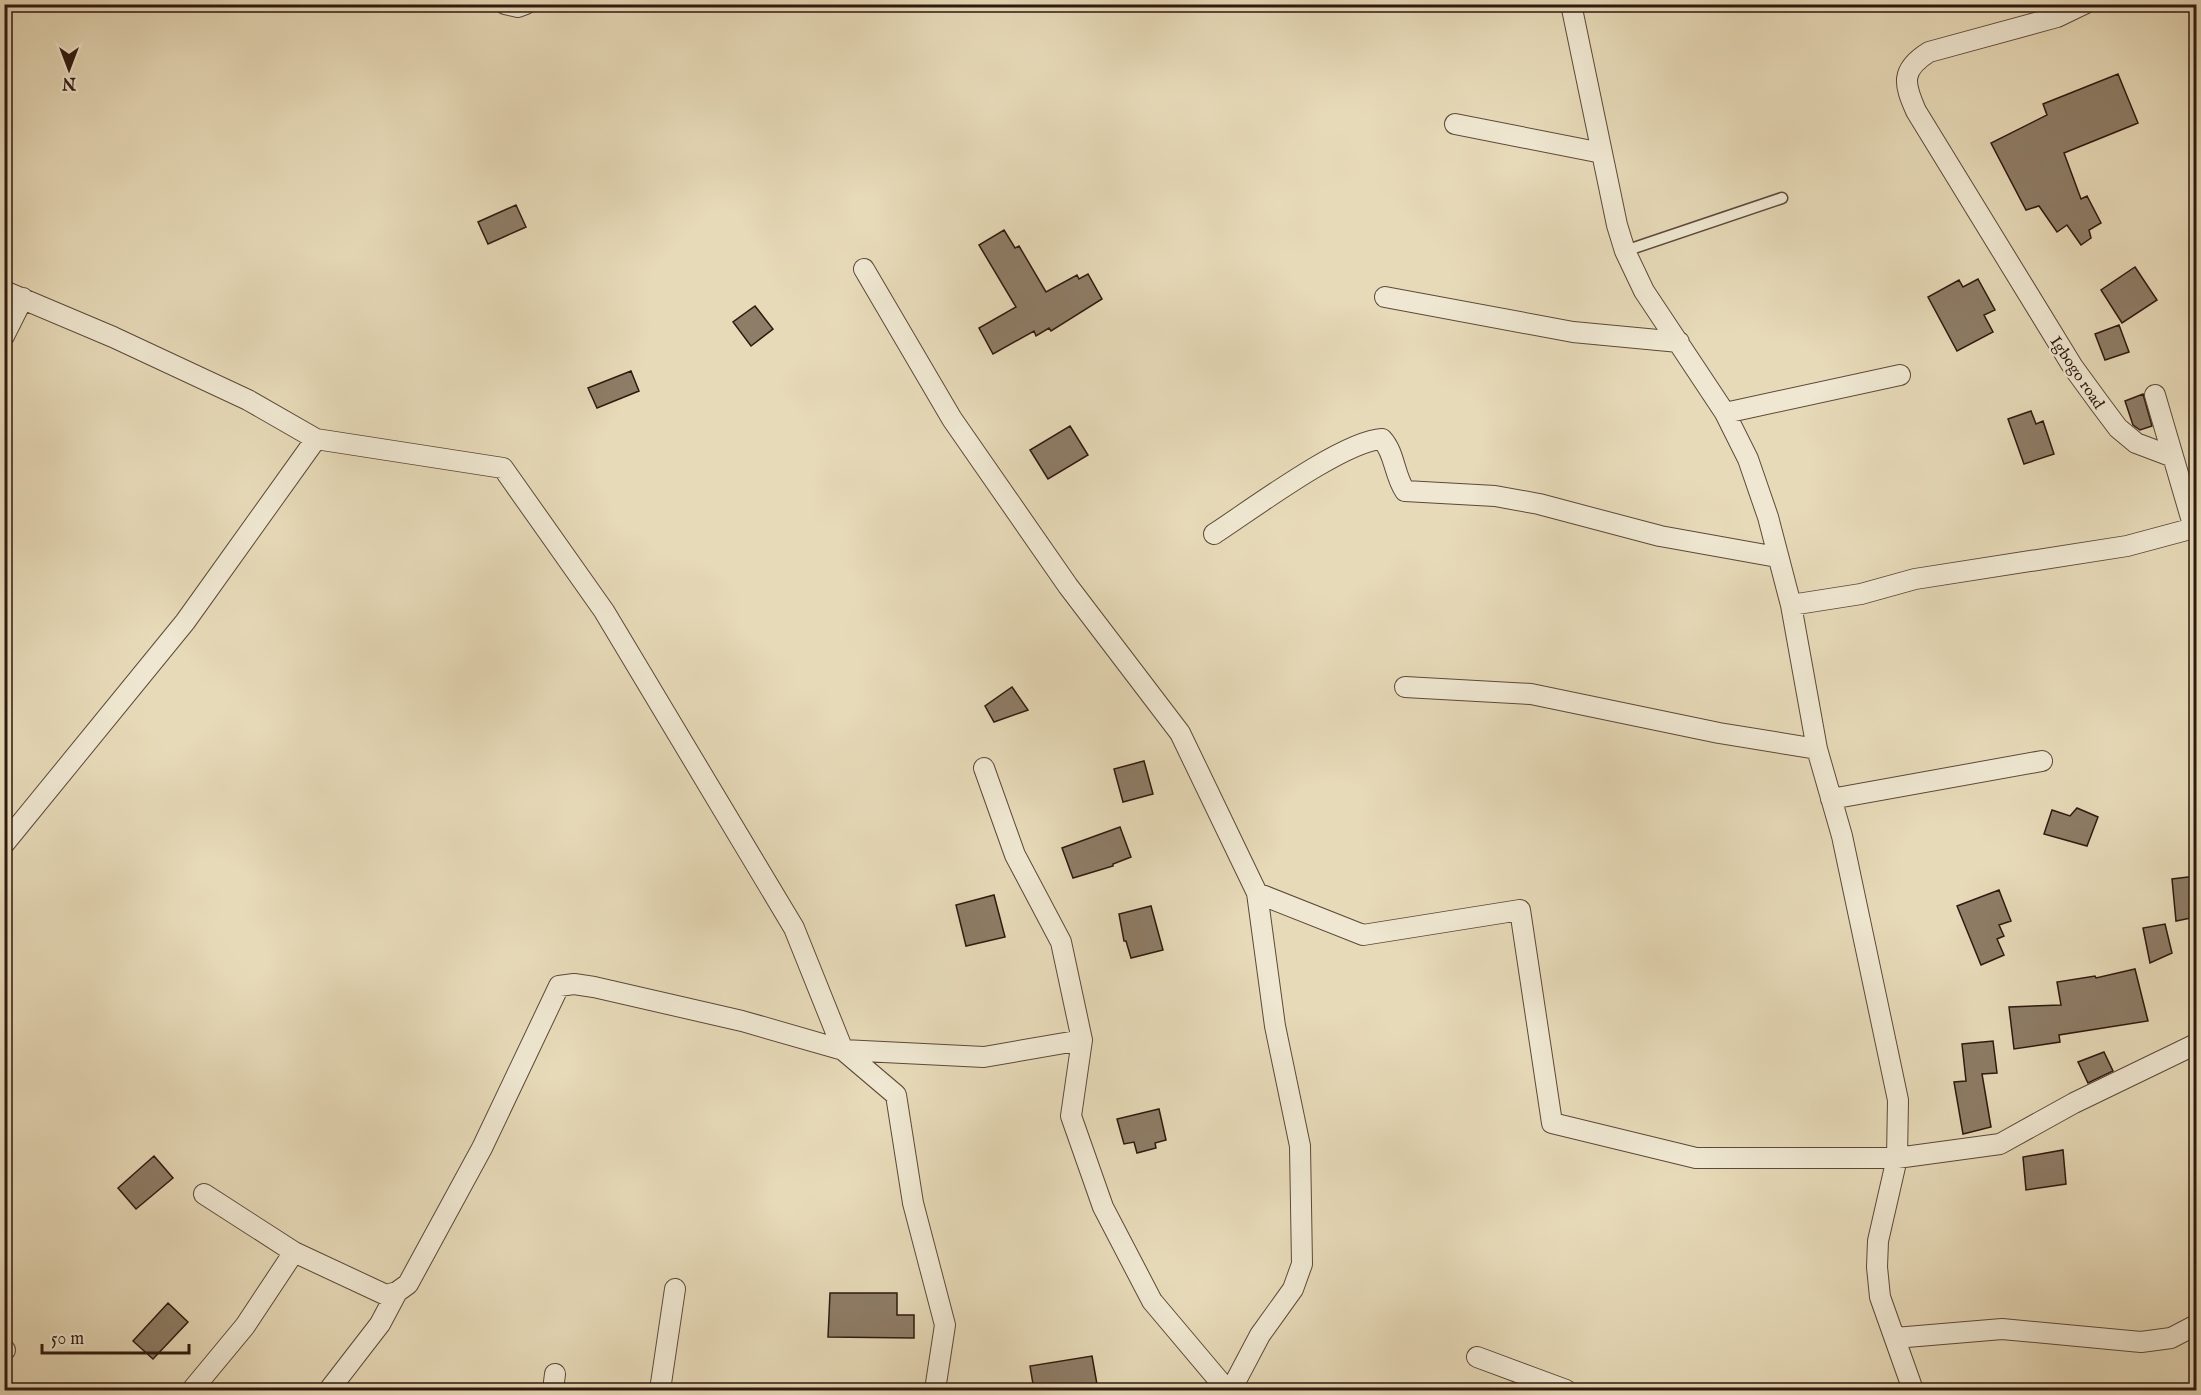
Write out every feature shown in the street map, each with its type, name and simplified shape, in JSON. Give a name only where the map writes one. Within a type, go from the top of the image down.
[{"type":"street","points":[[506,4],[518,7],[526,4]]},
{"type":"street","points":[[1572,4],[1602,153],[1625,251],[1644,291],[1725,413],[1760,491],[1791,605],[1817,749],[1831,799],[1898,1100],[1897,1158],[1878,1241],[1876,1267],[1880,1297],[1912,1390]]},
{"type":"street","name":"Igbogo road","points":[[2084,4],[2057,17],[1929,52],[1916,60],[1907,73],[1907,89],[1916,111],[2073,367],[2118,428],[2136,442],[2173,457]]},
{"type":"street","points":[[1455,124],[1602,153]]},
{"type":"street","points":[[864,269],[952,419],[1068,586],[1180,733],[1257,893],[1275,1026],[1300,1146],[1302,1264],[1293,1289],[1260,1335],[1229,1390],[1152,1301],[1103,1207],[1071,1116],[1082,1040],[1061,942],[1015,855],[984,768]]},
{"type":"street","points":[[4,336],[14,294],[248,400],[316,439],[503,468],[604,611],[794,928],[843,1050],[896,1095],[913,1203],[945,1325],[934,1390]]},
{"type":"street","points":[[1385,297],[1564,330],[1679,342]]},
{"type":"street","points":[[1725,413],[1900,375]]},
{"type":"street","points":[[1791,605],[1861,594],[1916,579],[2127,546],[2195,528],[2155,395]]},
{"type":"street","points":[[4,844],[185,622],[316,439]]},
{"type":"street","points":[[1214,534],[1346,451],[1366,440],[1382,439],[1389,446],[1399,482],[1405,491],[1495,496],[1539,504],[1660,536],[1778,557]]},
{"type":"street","points":[[1405,687],[1531,694],[1719,733],[1817,749]]},
{"type":"street","points":[[1831,799],[2042,761]]},
{"type":"street","points":[[1257,893],[1363,935],[1520,910],[1552,1123],[1696,1158],[1897,1158],[2000,1144],[2074,1102],[2196,1044]]},
{"type":"street","points":[[329,1390],[380,1324],[398,1292],[408,1284],[483,1148],[559,986],[574,984],[742,1021],[843,1050],[984,1057],[1082,1040]]},
{"type":"street","points":[[204,1194],[294,1252],[386,1295],[398,1292]]},
{"type":"street","points":[[192,1390],[245,1326],[294,1252]]},
{"type":"street","points":[[660,1390],[675,1289]]},
{"type":"street","points":[[1894,1338],[2002,1329],[2141,1342],[2171,1338],[2196,1325]]},
{"type":"street","points":[[1476,1357],[1566,1390]]},
{"type":"lane","points":[[1625,251],[1782,198]]},
{"type":"building","points":[[2118,74],[2138,123],[2064,153],[2081,199],[2087,196],[2101,223],[2089,230],[2091,238],[2081,245],[2067,225],[2057,232],[2039,206],[2026,210],[1991,143],[2047,115],[2043,104]]},
{"type":"building","points":[[516,205],[526,227],[488,244],[478,222]]},
{"type":"building","points":[[1004,230],[1015,248],[1019,246],[1046,292],[1077,275],[1079,279],[1088,274],[1102,299],[1051,331],[1049,328],[1036,336],[1034,331],[993,354],[979,328],[1016,307],[979,245]]},
{"type":"building","points":[[2135,267],[2157,300],[2122,323],[2101,290]]},
{"type":"building","points":[[1978,279],[1995,310],[1984,315],[1993,332],[1957,351],[1928,297],[1959,280],[1963,287]]},
{"type":"building","points":[[755,306],[773,329],[751,346],[733,322]]},
{"type":"building","points":[[2119,325],[2129,352],[2105,360],[2095,334]]},
{"type":"building","points":[[631,371],[639,391],[597,408],[588,388]]},
{"type":"building","points":[[2143,394],[2152,426],[2140,430],[2133,425],[2125,401]]},
{"type":"building","points":[[2031,411],[2036,424],[2043,421],[2054,454],[2024,464],[2008,419]]},
{"type":"building","points":[[1070,426],[1088,455],[1048,479],[1030,450]]},
{"type":"building","points":[[1012,687],[1028,710],[994,722],[985,706]]},
{"type":"building","points":[[1144,761],[1153,794],[1123,802],[1114,769]]},
{"type":"building","points":[[2077,808],[2098,817],[2087,846],[2044,834],[2052,810],[2070,816]]},
{"type":"building","points":[[1120,827],[1131,857],[1113,866],[1073,878],[1062,848]]},
{"type":"building","points":[[2196,876],[2196,917],[2176,921],[2172,879]]},
{"type":"building","points":[[1999,890],[2011,921],[1999,925],[2004,936],[1997,939],[2004,955],[1981,965],[1957,906]]},
{"type":"building","points":[[994,895],[1005,937],[966,946],[956,905]]},
{"type":"building","points":[[1151,906],[1163,950],[1131,958],[1126,941],[1124,941],[1119,914]]},
{"type":"building","points":[[2165,924],[2172,953],[2150,963],[2143,928]]},
{"type":"building","points":[[2135,969],[2148,1021],[2059,1035],[2060,1042],[2014,1049],[2009,1007],[2061,1005],[2057,982],[2095,976],[2096,978]]},
{"type":"building","points":[[1993,1041],[1997,1073],[1982,1074],[1991,1127],[1963,1134],[1954,1082],[1966,1081],[1962,1044]]},
{"type":"building","points":[[2104,1052],[2113,1071],[2088,1083],[2078,1062]]},
{"type":"building","points":[[1159,1109],[1166,1140],[1155,1143],[1156,1148],[1137,1153],[1134,1142],[1124,1144],[1117,1119]]},
{"type":"building","points":[[2063,1150],[2066,1184],[2026,1190],[2023,1157]]},
{"type":"building","points":[[154,1156],[173,1178],[136,1209],[118,1188]]},
{"type":"building","points":[[830,1293],[897,1293],[897,1315],[914,1315],[914,1338],[828,1337]]},
{"type":"building","points":[[168,1303],[188,1322],[153,1359],[133,1341]]},
{"type":"building","points":[[1092,1356],[1098,1390],[1034,1390],[1030,1366]]}]
